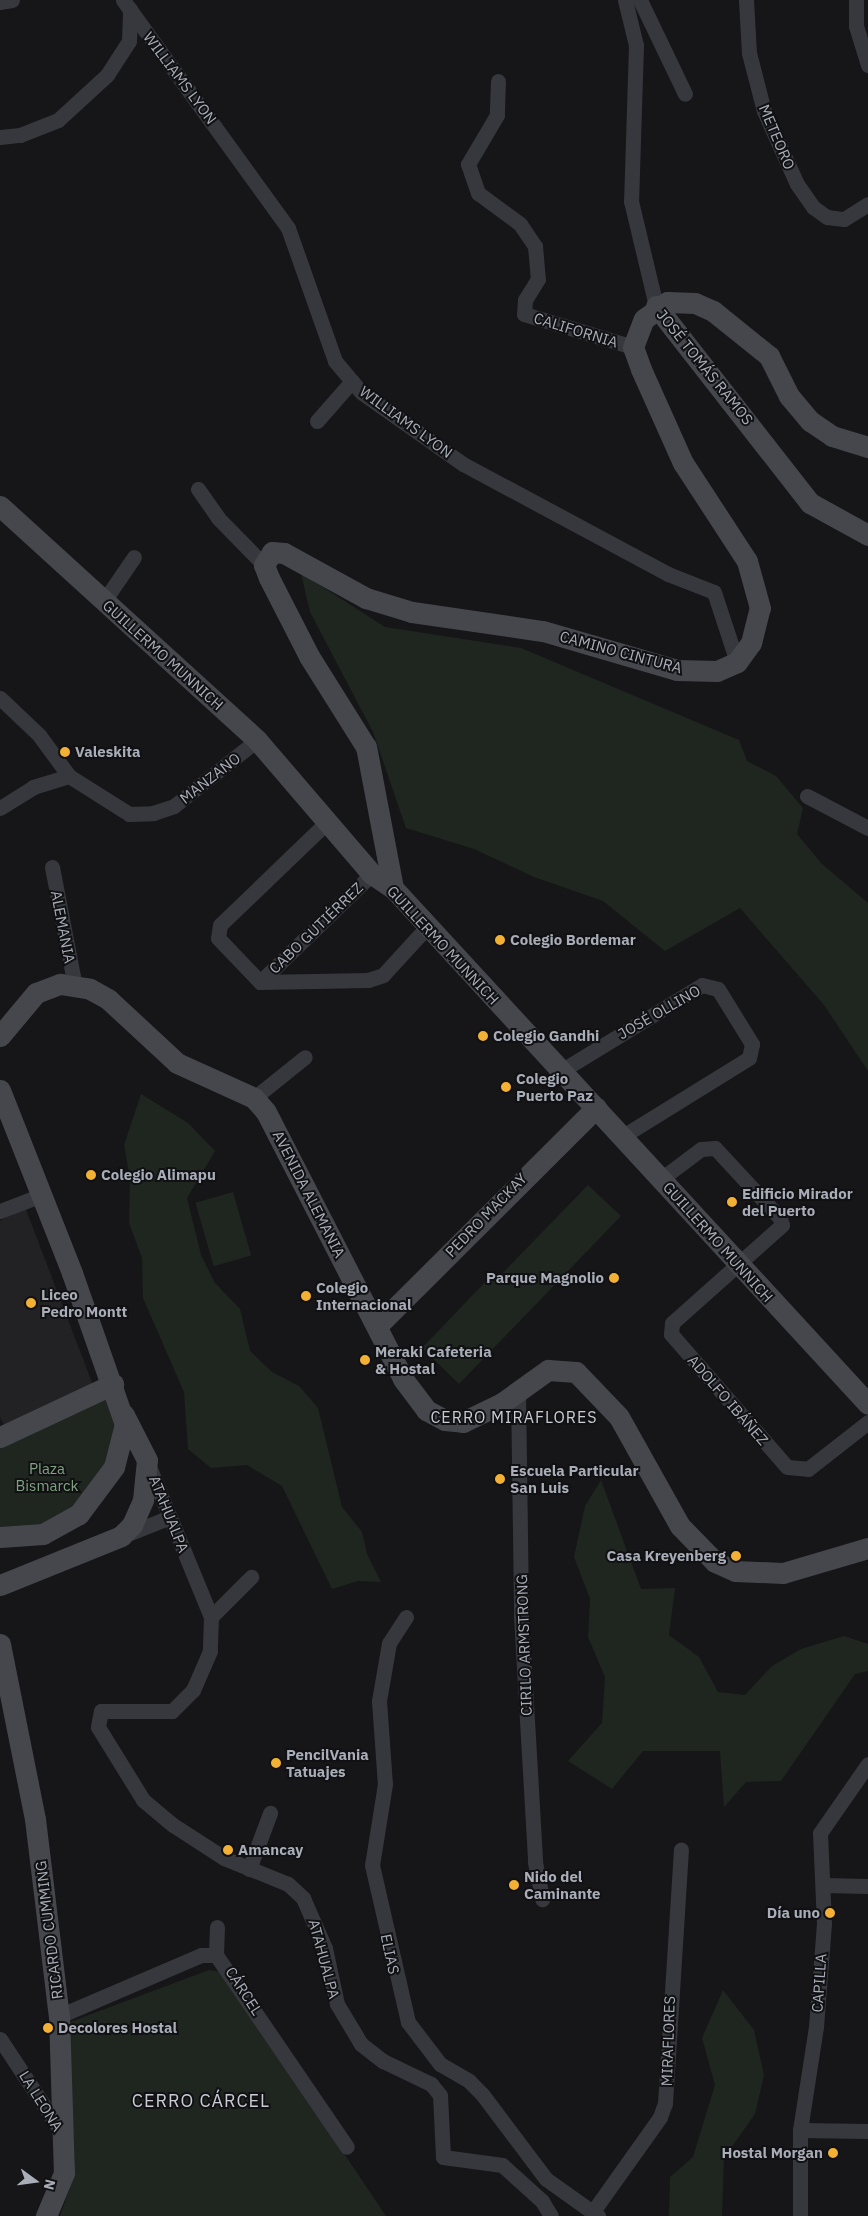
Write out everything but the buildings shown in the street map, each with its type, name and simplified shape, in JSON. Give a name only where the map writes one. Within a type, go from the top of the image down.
[{"type":"main road","points":[[737,662],[752,643],[760,608],[747,561],[683,463],[633,347],[637,331],[656,306],[682,302],[713,311],[769,356],[789,396],[810,421],[832,436],[868,446]]},
{"type":"main road","name":"JOSÉ TOMÁS RAMOS","points":[[656,306],[810,503],[868,535]]},
{"type":"main road","name":"GUILLERMO MUNNICH","points":[[0,506],[257,740],[326,823],[372,874],[393,888],[426,928],[623,1136],[738,1266],[868,1404]]},
{"type":"main road","name":"CAMINO CINTURA","points":[[264,565],[272,552],[284,553],[366,598],[412,612],[543,631],[677,670],[717,671],[737,662]]},
{"type":"main road","points":[[264,565],[308,656],[366,748],[393,888]]},
{"type":"main road","name":"AVENIDA ALEMANIA","points":[[0,1036],[36,994],[60,984],[75,986],[108,999],[177,1063],[254,1098],[266,1112],[378,1325],[412,1395],[445,1420],[469,1420],[518,1391],[548,1370],[576,1372],[619,1417],[680,1526],[715,1562],[735,1571],[783,1573],[868,1548]]},
{"type":"main road","points":[[0,1090],[123,1413],[122,1448],[92,1502],[55,1529],[25,1538],[0,1537]]},
{"type":"main road","name":"PEDRO MACKAY","points":[[378,1325],[596,1108]]},
{"type":"main road","points":[[0,1436],[113,1384]]},
{"type":"main road","name":"ATAHUALPA","points":[[123,1413],[147,1460]]},
{"type":"main road","points":[[0,1585],[121,1536],[143,1500],[147,1460]]},
{"type":"main road","name":"RICARDO CUMMING","points":[[0,1644],[35,1819],[59,2016],[65,2138],[64,2173],[46,2216]]},
{"type":"street","points":[[0,2],[12,0]]},
{"type":"street","name":"JOSÉ TOMÁS RAMOS","points":[[624,0],[636,45],[631,201],[656,306]]},
{"type":"street","points":[[640,0],[685,94]]},
{"type":"street","name":"METEORO","points":[[746,0],[749,53],[764,111],[797,184],[813,207],[827,217],[844,218],[868,204]]},
{"type":"street","points":[[856,0],[856,26],[868,65]]},
{"type":"street","points":[[0,137],[20,135],[58,120],[107,76],[129,41],[127,4]]},
{"type":"street","name":"WILLIAMS LYON","points":[[127,4],[288,228],[335,361],[352,381],[464,464],[668,574],[714,592],[737,662]]},
{"type":"street","name":"CALIFORNIA","points":[[498,81],[497,115],[468,164],[478,192],[520,224],[535,246],[538,279],[526,300],[524,314],[633,347]]},
{"type":"street","points":[[317,421],[352,381]]},
{"type":"street","points":[[198,489],[218,518],[264,565]]},
{"type":"street","points":[[104,601],[134,557]]},
{"type":"street","points":[[0,698],[39,735],[68,776],[33,787],[0,808]]},
{"type":"street","name":"MANZANO","points":[[68,776],[129,814],[153,813],[174,806],[257,740]]},
{"type":"street","points":[[807,796],[868,828]]},
{"type":"street","points":[[326,823],[220,926],[218,938],[260,982],[376,979],[426,928]]},
{"type":"street","name":"ALEMANIA","points":[[52,867],[75,986]]},
{"type":"street","name":"CABO GUTIÉRREZ","points":[[260,982],[372,874]]},
{"type":"street","name":"JOSÉ OLLINO","points":[[561,1071],[702,985],[718,989],[752,1044],[749,1058],[623,1136]]},
{"type":"street","points":[[254,1098],[305,1056]]},
{"type":"street","name":"ADOLFO IBÁÑEZ","points":[[661,1179],[701,1150],[715,1148],[780,1218],[779,1231],[672,1323],[671,1334],[787,1467],[808,1469],[868,1422]]},
{"type":"street","points":[[0,1211],[40,1196]]},
{"type":"street","name":"CIRILO ARMSTRONG","points":[[518,1391],[521,1616],[535,1862],[542,1899]]},
{"type":"street","name":"ATAHUALPA","points":[[147,1460],[211,1617],[210,1651],[182,1702],[160,1714],[101,1711],[98,1727],[143,1800],[173,1826],[249,1868],[288,1884],[310,1910],[325,1948],[337,2004],[361,2044],[431,2084],[440,2094],[444,2108],[443,2157],[502,2165],[542,2200],[551,2216]]},
{"type":"street","points":[[121,1536],[170,1518]]},
{"type":"street","points":[[211,1617],[251,1577]]},
{"type":"street","name":"ELIAS","points":[[406,1617],[389,1643],[379,1701],[384,1784],[372,1865],[397,1986],[408,2022],[426,2050],[476,2088],[546,2179],[596,2213]]},
{"type":"street","name":"CAPILLA","points":[[800,2216],[800,2130],[818,2010],[823,1885],[820,1833],[868,1764]]},
{"type":"street","points":[[249,1868],[270,1813]]},
{"type":"street","name":"MIRAFLORES","points":[[596,2213],[660,2117],[665,2103],[681,1850]]},
{"type":"street","points":[[823,1885],[868,1886]]},
{"type":"street","points":[[216,1955],[217,1927]]},
{"type":"street","name":"CÁRCEL","points":[[59,2016],[201,1955],[216,1955],[347,2147]]},
{"type":"street","name":"LA LEONA","points":[[0,2039],[65,2138]]},
{"type":"street","points":[[800,2130],[868,2131]]},
{"type":"street","points":[[546,2179],[558,2216]]},
{"type":"shaded area","name":"Liceo Pedro Montt","points":[[25,1207],[93,1385],[6,1429],[0,1417],[0,1221]]},
{"type":"green space","points":[[301,573],[385,627],[521,648],[739,740],[747,761],[776,776],[803,808],[797,834],[822,864],[868,903],[868,1071],[824,1005],[740,908],[665,951],[603,901],[534,877],[474,849],[406,828],[373,732],[310,612]]},
{"type":"green space","points":[[141,1094],[188,1123],[215,1151],[187,1198],[201,1255],[215,1283],[240,1309],[250,1351],[272,1372],[299,1386],[318,1408],[342,1507],[362,1532],[367,1554],[381,1582],[358,1581],[332,1589],[282,1486],[247,1465],[211,1468],[188,1449],[184,1392],[143,1298],[142,1258],[129,1223],[130,1179],[124,1145]]},
{"type":"green space","points":[[588,1185],[621,1216],[459,1384],[422,1348],[491,1276],[496,1280]]},
{"type":"green space","points":[[233,1192],[251,1255],[214,1266],[196,1203]]},
{"type":"green space","name":"Plaza Bismarck","points":[[110,1395],[121,1427],[117,1455],[66,1520],[0,1531],[0,1448]]},
{"type":"green space","points":[[601,1480],[641,1589],[675,1588],[669,1635],[699,1657],[718,1692],[745,1695],[772,1666],[801,1649],[844,1636],[868,1644],[868,1671],[855,1674],[781,1781],[746,1782],[724,1807],[720,1751],[643,1751],[612,1789],[568,1761],[602,1723],[605,1677],[588,1637],[590,1599],[574,1557],[585,1506]]},
{"type":"green space","points":[[209,1970],[222,1972],[386,2216],[60,2216],[72,2182],[74,2142],[65,2024]]},
{"type":"green space","points":[[723,1990],[754,2030],[764,2075],[755,2114],[724,2158],[722,2216],[669,2216],[670,2177],[693,2157],[715,2085],[702,2038]]},
{"type":"place","name":"Valeskita","points":[[65,752]]},
{"type":"place","name":"Colegio Bordemar","points":[[500,940]]},
{"type":"place","name":"Colegio Gandhi","points":[[483,1036]]},
{"type":"place","name":"Colegio Puerto Paz","points":[[506,1087]]},
{"type":"place","name":"Colegio Alimapu","points":[[91,1175]]},
{"type":"place","name":"Edificio Mirador del Puerto","points":[[732,1202]]},
{"type":"place","name":"Parque Magnolio","points":[[614,1278]]},
{"type":"place","name":"Colegio Internacional","points":[[306,1296]]},
{"type":"place","name":"Liceo Pedro Montt","points":[[31,1303]]},
{"type":"place","name":"Meraki Cafeteria & Hostal","points":[[365,1360]]},
{"type":"place","name":"Escuela Particular San Luis","points":[[500,1479]]},
{"type":"place","name":"Casa Kreyenberg","points":[[736,1556]]},
{"type":"place","name":"PencilVania Tatuajes","points":[[276,1763]]},
{"type":"place","name":"Amancay","points":[[228,1850]]},
{"type":"place","name":"Nido del Caminante","points":[[514,1885]]},
{"type":"place","name":"Día uno","points":[[830,1913]]},
{"type":"place","name":"Decolores Hostal","points":[[48,2028]]},
{"type":"place","name":"Hostal Morgan","points":[[833,2153]]},
{"type":"district","name":"CERRO MIRAFLORES","points":[[514,1417]]},
{"type":"district","name":"CERRO CÁRCEL","points":[[201,2101]]}]
